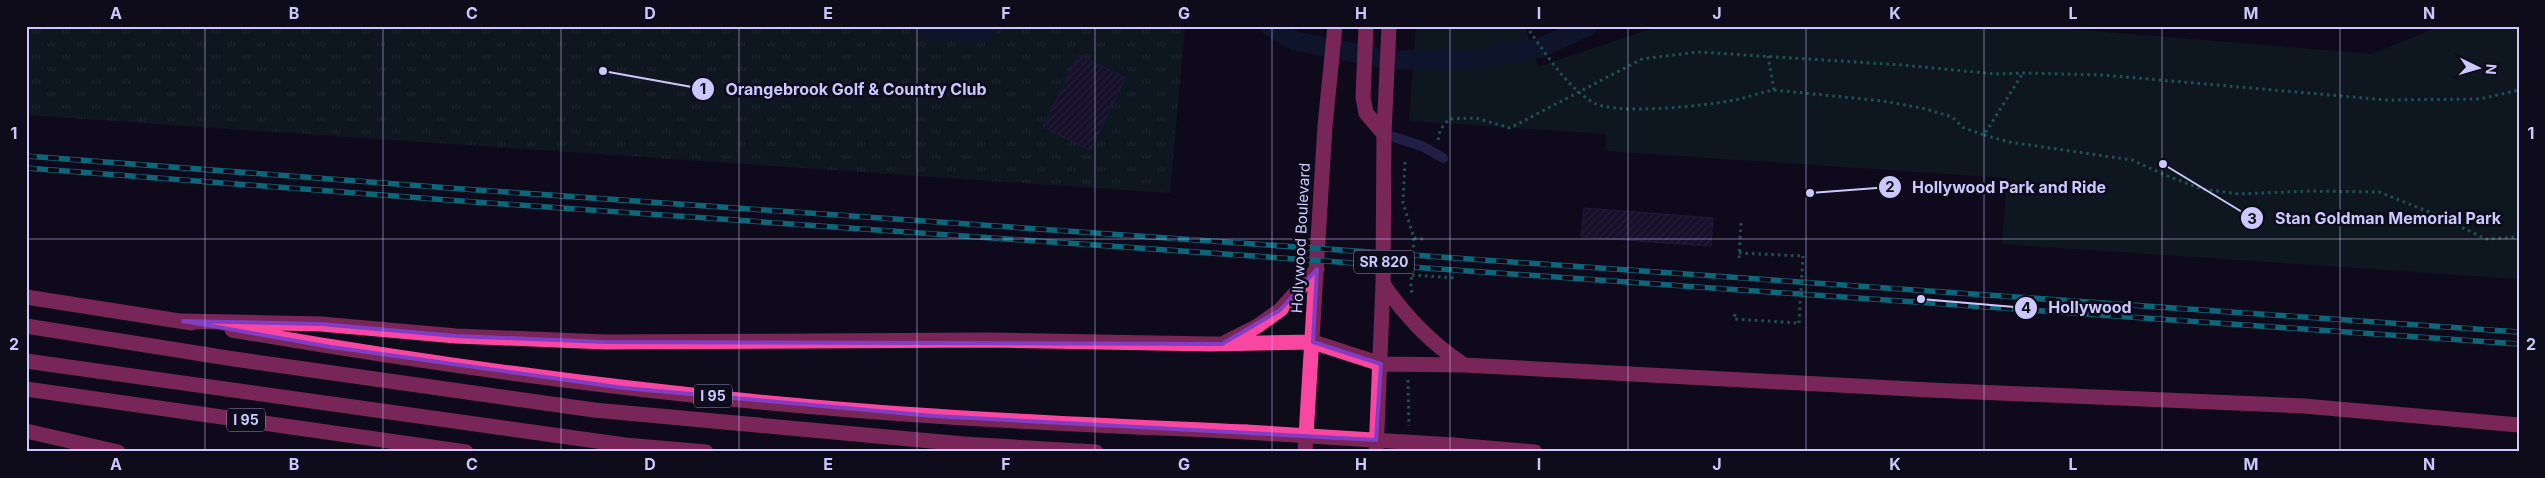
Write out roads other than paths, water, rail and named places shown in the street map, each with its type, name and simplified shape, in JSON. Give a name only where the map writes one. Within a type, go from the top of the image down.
[{"type":"highway","name":"SR 820","points":[[1376,452],[1381,364],[1384,134],[1389,26]]},
{"type":"highway","name":"Hollywood Boulevard","points":[[1305,452],[1329,74],[1334,31]]},
{"type":"highway","points":[[1366,32],[1362,97],[1366,114],[1384,134]]},
{"type":"highway","points":[[1222,344],[1256,327],[1280,310],[1317,269]]},
{"type":"highway","points":[[1383,284],[1404,315],[1444,351],[1464,365]]},
{"type":"highway","name":"I 95","points":[[26,296],[332,347],[624,388],[933,416],[1246,432],[1535,452]]},
{"type":"highway","points":[[183,321],[320,324],[456,336],[605,342],[990,340],[1222,344],[1312,342],[1381,364],[1464,365],[1930,390],[2304,406],[2519,425]]},
{"type":"highway","points":[[26,326],[234,359],[594,410],[964,444],[1096,452]]},
{"type":"highway","points":[[26,361],[625,445],[706,452]]},
{"type":"highway","name":"I 95","points":[[26,389],[466,452]]},
{"type":"highway","points":[[26,432],[118,452]]},
{"type":"lane","points":[[1384,134],[1422,146],[1439,155]]},
{"type":"water","points":[[915,26],[1003,26],[983,43],[923,38]]},
{"type":"waterway","points":[[1269,26],[1295,41],[1390,60],[1478,59],[1540,48],[1588,26]]},
{"type":"railway","points":[[26,156],[463,189],[2519,332]]},
{"type":"railway","points":[[26,168],[461,201],[2519,344]]},
{"type":"place","name":"Orangebrook Golf & Country Club","points":[[603,71]]},
{"type":"place","name":"Stan Goldman Memorial Park","points":[[2163,164]]},
{"type":"place","name":"Hollywood Park and Ride","points":[[1810,193]]},
{"type":"place","name":"Hollywood","points":[[1921,299]]}]
